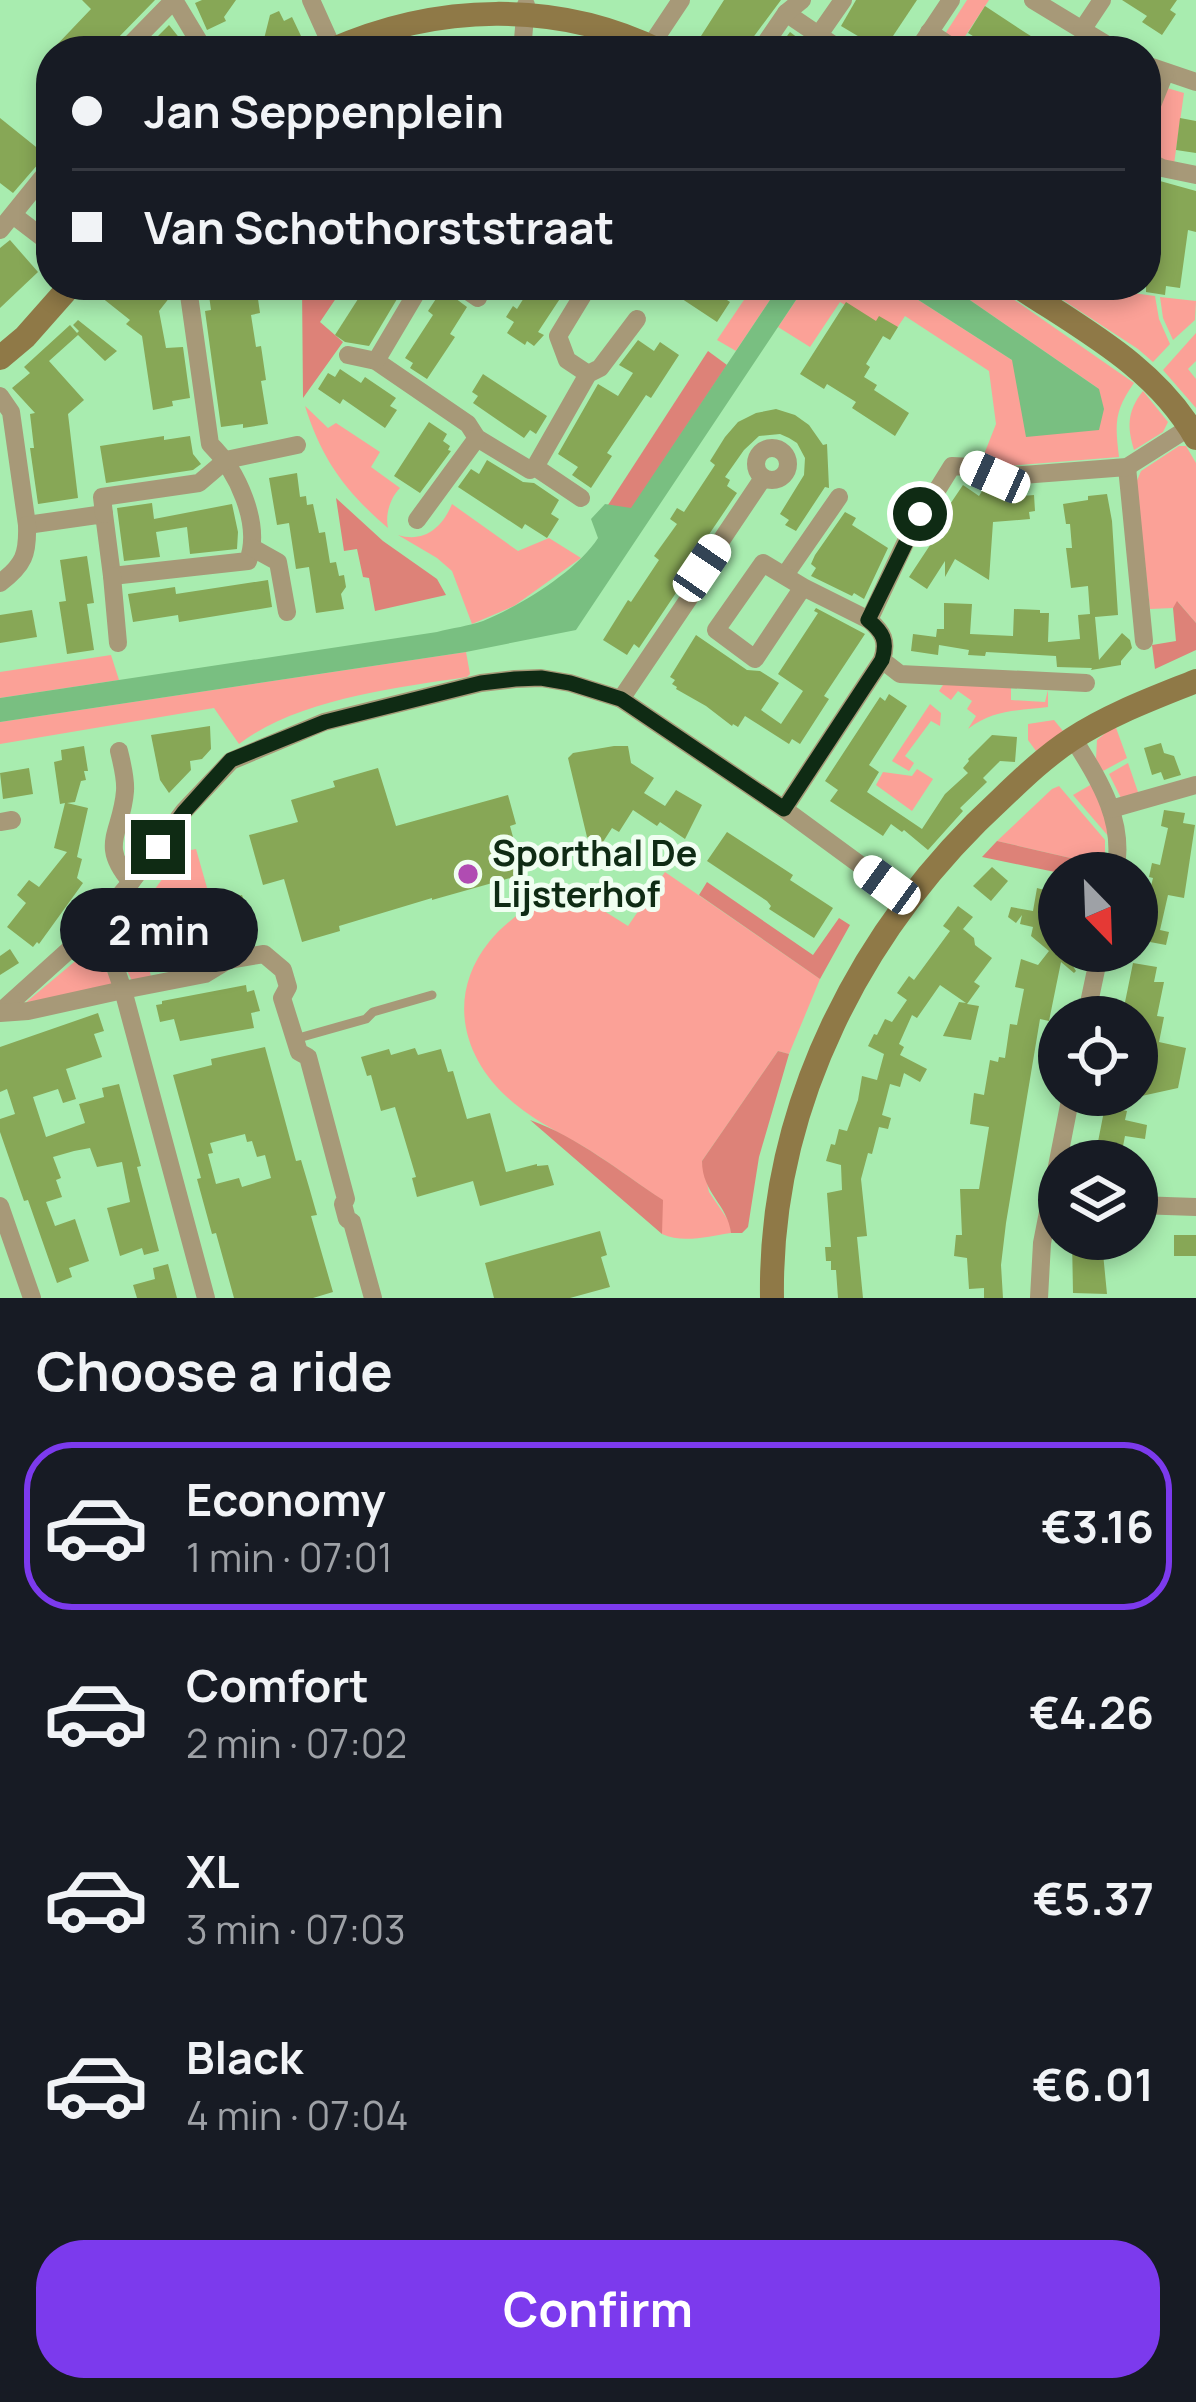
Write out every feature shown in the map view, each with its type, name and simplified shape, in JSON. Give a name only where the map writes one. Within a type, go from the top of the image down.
[{"type":"street","points":[[139,36],[174,0],[196,36]]},
{"type":"street","points":[[311,0],[325,36]]},
{"type":"street","points":[[662,36],[681,0]]},
{"type":"street","points":[[770,36],[802,0]]},
{"type":"street","points":[[786,13],[818,36],[843,0]]},
{"type":"street","points":[[926,36],[951,0]]},
{"type":"street","points":[[1033,0],[1092,36]]},
{"type":"street","points":[[1082,30],[1102,0]]},
{"type":"street","points":[[366,36],[453,5],[526,4],[569,12],[633,36]]},
{"type":"street","points":[[523,36],[526,4]]},
{"type":"street","points":[[929,32],[935,36]]},
{"type":"street","points":[[1161,71],[1196,82]]},
{"type":"street","points":[[1161,168],[1196,175]]},
{"type":"street","points":[[36,186],[4,225],[36,238]]},
{"type":"street","points":[[0,358],[58,300]]},
{"type":"street","points":[[112,576],[248,561],[253,548],[243,490],[226,460],[210,444],[190,300]]},
{"type":"street","points":[[376,361],[412,300]]},
{"type":"street","points":[[580,300],[558,336],[567,360],[588,374]]},
{"type":"street","points":[[868,620],[914,526],[952,466],[972,467],[995,477],[1127,467],[1193,433],[1174,402],[1147,375],[1039,300]]},
{"type":"street","points":[[348,355],[376,361],[468,424],[477,438],[530,470],[588,374],[600,368],[638,319]]},
{"type":"street","points":[[0,395],[11,412],[28,549],[16,571],[0,583]]},
{"type":"street","points":[[417,520],[477,438]]},
{"type":"street","points":[[118,643],[102,497],[199,483],[226,460],[297,445]]},
{"type":"street","points":[[535,467],[581,497]]},
{"type":"street","points":[[1127,467],[1144,640]]},
{"type":"street","points":[[621,699],[763,478]]},
{"type":"street","points":[[785,574],[839,496]]},
{"type":"street","points":[[27,525],[104,514]]},
{"type":"street","points":[[253,548],[278,562],[286,612]]},
{"type":"street","points":[[784,809],[886,648],[881,631],[868,620],[763,563],[716,631],[755,658],[803,586]]},
{"type":"street","points":[[882,660],[900,674],[1086,683]]},
{"type":"street","points":[[0,1012],[90,931],[231,760],[325,722],[481,683],[541,678],[621,699],[908,900]]},
{"type":"street","points":[[772,1298],[778,1196],[788,1146],[832,1024],[865,962],[908,900],[972,825],[1042,761],[1073,738],[1137,704],[1196,681]]},
{"type":"street","points":[[1073,738],[1112,809],[1116,852]]},
{"type":"street","points":[[119,752],[126,788],[112,851],[116,865],[131,882]]},
{"type":"street","points":[[1112,809],[1196,785]]},
{"type":"street","points":[[90,931],[111,955],[123,990],[206,1298]]},
{"type":"street","points":[[0,1012],[28,1011],[205,974],[228,960],[268,954],[284,970],[288,987],[282,998],[298,1052],[308,1057],[346,1199],[347,1220],[352,1222],[373,1298]]},
{"type":"street","points":[[0,1206],[32,1298]]},
{"type":"street","points":[[1158,1206],[1196,1207]]},
{"type":"street","points":[[1039,1298],[1041,1260]]},
{"type":"lane","points":[[295,1039],[432,995]]},
{"type":"shaded area","points":[[967,0],[989,0],[965,36],[945,34]]},
{"type":"shaded area","points":[[1167,88],[1184,93],[1174,164],[1161,159],[1161,103]]},
{"type":"shaded area","points":[[1161,297],[1196,301],[1195,320],[1173,340],[1163,318]]},
{"type":"shaded area","points":[[302,300],[335,300],[320,322],[343,342],[303,398]]},
{"type":"shaded area","points":[[744,300],[770,300],[736,351],[717,340]]},
{"type":"shaded area","points":[[770,300],[796,300],[576,630],[466,652],[0,722],[0,698],[437,632],[483,621],[546,586],[589,550],[598,538],[591,519],[605,504],[631,508]]},
{"type":"shaded area","points":[[796,300],[918,300],[1012,360],[1099,389],[970,300],[1015,300],[1134,383],[1118,418],[1119,457],[996,467],[983,457],[996,424],[989,371],[905,316],[893,334],[840,302],[810,347],[778,327]]},
{"type":"shaded area","points":[[918,300],[970,300],[1099,389],[1104,409],[1099,430],[1026,437],[1012,360]]},
{"type":"shaded area","points":[[1063,300],[1156,300],[1170,344],[1153,362]]},
{"type":"shaded area","points":[[1196,333],[1196,361],[1188,369],[1196,379],[1196,408],[1163,370]]},
{"type":"shaded area","points":[[708,351],[727,365],[631,509],[608,505]]},
{"type":"shaded area","points":[[1143,391],[1168,422],[1163,432],[1134,450],[1130,419]]},
{"type":"shaded area","points":[[305,406],[328,428],[336,423],[380,452],[371,467],[400,488],[389,507],[388,528],[337,473]]},
{"type":"shaded area","points":[[1186,446],[1196,463],[1196,623],[1178,602],[1173,608],[1150,609],[1136,483],[1141,471]]},
{"type":"shaded area","points":[[336,498],[383,541],[437,579],[446,595],[375,611],[357,549],[344,551]]},
{"type":"shaded area","points":[[452,504],[518,551],[549,538],[581,558],[514,606],[472,624],[452,571],[398,535],[416,537],[431,532]]},
{"type":"shaded area","points":[[1177,601],[1196,623],[1196,650],[1155,669],[1152,645],[1176,641],[1173,608]]},
{"type":"shaded area","points":[[466,652],[467,677],[318,706],[239,744],[214,708],[0,744],[0,722]]},
{"type":"shaded area","points":[[111,655],[119,680],[0,698],[0,672]]},
{"type":"shaded area","points":[[945,682],[1011,687],[1011,700],[1045,702],[1048,690],[1048,707],[996,714],[968,729],[976,716],[967,709],[972,701],[958,691],[951,700],[939,691]]},
{"type":"shaded area","points":[[930,704],[941,713],[940,726],[931,721],[905,756],[914,763],[909,771],[892,761]]},
{"type":"shaded area","points":[[1054,720],[1063,731],[1036,751],[1028,740],[1028,724]]},
{"type":"shaded area","points":[[1115,725],[1127,758],[1103,771],[1096,759],[1097,740]]},
{"type":"shaded area","points":[[1128,763],[1139,795],[1122,800],[1109,774]]},
{"type":"shaded area","points":[[917,769],[933,779],[912,811],[876,785],[883,772],[912,776]]},
{"type":"shaded area","points":[[1092,784],[1102,805],[1109,837],[1073,795]]},
{"type":"shaded area","points":[[1059,786],[1105,840],[1105,852],[1045,852],[997,841]]},
{"type":"shaded area","points":[[997,841],[1045,852],[1038,852],[1038,868],[982,857]]},
{"type":"shaded area","points":[[189,843],[191,850],[196,849],[215,916],[200,922],[208,955],[149,967],[151,977],[132,981],[112,940]]},
{"type":"shaded area","points":[[665,872],[820,979],[789,1054],[778,1051],[702,1161],[709,1192],[730,1223],[731,1233],[696,1238],[662,1234],[662,1200],[541,1122],[497,1087],[472,1049],[464,1006],[475,963],[489,942],[513,918],[561,884],[628,926]]},
{"type":"shaded area","points":[[707,882],[813,955],[839,918],[850,925],[820,979],[699,895]]},
{"type":"shaded area","points":[[79,958],[102,965],[114,987],[24,1004]]},
{"type":"shaded area","points":[[778,1051],[789,1054],[759,1157],[748,1227],[742,1233],[731,1233],[706,1182],[702,1161]]},
{"type":"shaded area","points":[[530,1120],[582,1145],[663,1200],[662,1234]]},
{"type":"building","points":[[82,0],[155,0],[120,36],[65,36],[91,9]]},
{"type":"building","points":[[236,0],[226,21],[207,30],[195,3]]},
{"type":"building","points":[[724,0],[781,0],[754,36],[701,36]]},
{"type":"building","points":[[856,0],[917,0],[893,36],[858,36],[841,26]]},
{"type":"building","points":[[1122,0],[1177,0],[1170,10],[1176,14],[1162,35],[1142,22],[1147,16]]},
{"type":"building","points":[[985,6],[1032,36],[973,36],[968,33]]},
{"type":"building","points":[[279,11],[284,21],[292,17],[301,36],[265,36],[270,15]]},
{"type":"building","points":[[169,25],[178,36],[158,36]]},
{"type":"building","points":[[0,118],[36,147],[36,167],[13,193],[0,183]]},
{"type":"building","points":[[1180,118],[1196,121],[1196,153],[1176,150]]},
{"type":"building","points":[[1161,181],[1196,191],[1196,232],[1188,230],[1180,288],[1166,286],[1165,295],[1161,294]]},
{"type":"building","points":[[10,240],[36,274],[0,308],[0,248]]},
{"type":"building","points":[[105,300],[168,300],[159,311],[166,348],[183,347],[190,398],[153,410],[142,336],[126,324],[130,320]]},
{"type":"building","points":[[210,300],[258,300],[260,313],[251,315],[256,347],[261,346],[268,424],[221,427],[205,311],[211,310]]},
{"type":"building","points":[[357,300],[396,300],[369,346],[335,335]]},
{"type":"building","points":[[435,300],[458,300],[467,307],[450,334],[455,337],[427,379],[410,368],[413,363],[405,358],[433,315],[428,311]]},
{"type":"building","points":[[523,300],[559,300],[534,346],[507,333],[514,322],[506,317],[513,306],[517,309]]},
{"type":"building","points":[[684,300],[727,300],[717,322]]},
{"type":"building","points":[[846,302],[876,321],[879,316],[898,327],[890,340],[883,336],[866,364],[870,367],[864,377],[877,385],[874,390],[909,413],[895,436],[852,408],[856,402],[800,374]]},
{"type":"building","points":[[78,320],[117,351],[105,361],[78,335],[49,361],[84,400],[68,414],[78,498],[38,504],[30,448],[34,448],[30,414],[35,413],[12,388],[30,373],[24,367],[70,325],[79,331],[73,325]]},
{"type":"building","points":[[638,340],[654,351],[660,342],[679,355],[607,453],[612,456],[591,488],[572,475],[578,467],[558,454],[598,384],[618,396],[633,373],[619,365]]},
{"type":"building","points":[[340,369],[361,383],[365,377],[396,398],[390,406],[397,410],[385,428],[343,399],[340,404],[318,389],[328,373],[335,377]]},
{"type":"building","points":[[483,374],[547,416],[536,434],[530,430],[524,438],[473,403],[478,396],[472,392]]},
{"type":"building","points":[[776,409],[795,415],[827,444],[829,488],[825,487],[796,531],[785,525],[789,520],[780,514],[804,475],[805,458],[789,438],[759,436],[725,477],[730,480],[727,486],[737,493],[639,648],[634,644],[627,655],[603,640],[659,560],[654,556],[677,524],[670,519],[677,508],[684,512],[715,465],[710,461],[725,437],[738,422]]},
{"type":"building","points":[[429,422],[447,434],[443,441],[451,451],[420,493],[394,476]]},
{"type":"building","points":[[164,436],[164,440],[190,436],[193,454],[201,464],[193,470],[106,483],[100,446]]},
{"type":"building","points":[[487,460],[559,500],[551,514],[559,519],[547,538],[525,524],[522,529],[458,487],[471,469],[479,474]]},
{"type":"building","points":[[297,473],[300,497],[306,496],[307,505],[313,504],[319,533],[325,532],[330,563],[336,562],[339,576],[344,575],[344,609],[316,613],[309,567],[296,569],[289,523],[277,525],[269,478]]},
{"type":"building","points":[[963,485],[979,496],[984,488],[1000,498],[1034,495],[1035,511],[1029,512],[1030,519],[993,522],[989,580],[955,559],[945,577],[945,561],[927,589],[909,577]]},
{"type":"building","points":[[1107,494],[1118,615],[1095,617],[1099,660],[1122,633],[1130,640],[1132,648],[1121,665],[1091,670],[1057,667],[1056,656],[968,655],[969,650],[939,645],[938,655],[911,651],[913,634],[936,637],[937,629],[944,629],[944,603],[972,604],[970,634],[1013,636],[1014,609],[1040,610],[1049,613],[1048,642],[1080,639],[1078,615],[1090,614],[1088,586],[1071,588],[1066,548],[1072,548],[1070,524],[1066,524],[1063,504]]},
{"type":"building","points":[[152,503],[154,519],[232,504],[237,549],[190,554],[187,527],[156,532],[160,557],[124,561],[117,508]]},
{"type":"building","points":[[845,512],[856,518],[852,525],[888,548],[864,599],[811,576],[815,555]]},
{"type":"building","points":[[87,556],[94,650],[67,654],[59,602],[66,601],[60,560]]},
{"type":"building","points":[[268,580],[272,607],[179,622],[178,615],[133,622],[128,594],[175,587],[176,594]]},
{"type":"building","points":[[816,608],[865,634],[824,696],[829,699],[800,744],[792,739],[789,744],[745,716],[738,727],[732,726],[672,684],[675,680],[670,677],[696,635],[747,670],[760,671],[779,683],[761,710],[781,724],[803,691],[778,674],[818,613]]},
{"type":"building","points":[[32,610],[37,637],[0,643],[0,615]]},
{"type":"building","points":[[889,694],[907,706],[869,765],[879,772],[867,792],[922,829],[945,794],[968,773],[963,768],[968,759],[992,735],[1017,737],[1015,762],[1000,761],[983,778],[987,782],[928,850],[891,824],[883,836],[830,801],[838,790],[825,781],[880,697],[885,701]]},
{"type":"building","points":[[210,726],[211,749],[202,759],[190,761],[191,770],[169,793],[160,780],[151,735]]},
{"type":"building","points":[[1161,743],[1164,753],[1174,756],[1181,775],[1164,780],[1161,772],[1152,775],[1144,748]]},
{"type":"building","points":[[84,746],[86,780],[81,781],[75,802],[67,803],[88,808],[77,857],[82,859],[77,878],[83,883],[33,947],[7,927],[26,903],[17,895],[29,880],[39,887],[67,852],[54,848],[65,803],[60,804],[54,762],[62,760],[61,750]]},
{"type":"building","points":[[628,746],[631,763],[654,778],[644,793],[665,806],[676,790],[702,805],[685,839],[633,810],[619,832],[612,828],[601,845],[587,837],[568,758]]},
{"type":"building","points":[[29,768],[33,794],[3,799],[0,773]]},
{"type":"building","points":[[378,768],[396,826],[508,795],[516,824],[510,826],[522,870],[513,872],[514,877],[339,926],[340,931],[302,942],[284,879],[263,885],[249,835],[298,822],[291,800]]},
{"type":"building","points":[[1164,810],[1185,813],[1183,823],[1195,825],[1184,898],[1168,895],[1160,930],[1169,932],[1166,945],[1158,944],[1158,864],[1168,828],[1161,826]]},
{"type":"building","points":[[727,832],[833,908],[814,938],[707,861]]},
{"type":"building","points":[[992,867],[1008,881],[991,901],[973,886]]},
{"type":"building","points":[[1037,888],[1038,942],[1031,936],[1033,927],[1020,924],[1022,915],[1016,923],[1008,917],[1011,907],[1033,911]]},
{"type":"building","points":[[242,895],[246,908],[221,914],[218,902]]},
{"type":"building","points":[[958,906],[973,917],[963,929],[992,958],[974,982],[980,986],[967,1004],[979,1006],[971,1040],[943,1036],[959,1002],[966,1003],[940,985],[917,1018],[912,1015],[899,1044],[904,1047],[900,1055],[927,1069],[920,1082],[904,1073],[900,1087],[890,1084],[882,1115],[891,1118],[888,1129],[879,1127],[861,1179],[867,1236],[857,1237],[863,1298],[838,1298],[836,1270],[826,1261],[825,1247],[831,1247],[827,1193],[842,1190],[841,1165],[826,1161],[831,1144],[835,1145],[839,1129],[847,1131],[862,1076],[877,1080],[884,1054],[868,1046],[874,1034],[885,1019],[892,1022],[907,1000],[897,993],[909,976],[914,980],[950,931],[943,926]]},
{"type":"building","points":[[10,949],[19,963],[0,975],[0,956]]},
{"type":"building","points":[[1021,959],[1038,965],[1038,972],[1059,972],[1054,996],[1038,996],[1038,1031],[1001,1265],[1003,1298],[984,1298],[984,1288],[969,1289],[967,1258],[954,1256],[956,1235],[962,1235],[960,1189],[979,1189],[989,1127],[970,1124],[974,1093],[984,1095],[990,1060],[1005,1058],[1010,1024],[1017,1025],[1024,989],[1015,987]]},
{"type":"building","points":[[1131,972],[1156,972],[1154,982],[1164,982],[1158,1011],[1158,996],[1126,996]]},
{"type":"building","points":[[246,985],[247,992],[254,990],[260,1011],[251,1013],[254,1028],[180,1041],[174,1019],[160,1022],[156,1005],[162,1001]]},
{"type":"building","points":[[98,1013],[104,1031],[94,1034],[102,1057],[66,1069],[76,1099],[63,1103],[58,1089],[33,1097],[46,1137],[85,1123],[79,1104],[104,1097],[102,1088],[119,1084],[159,1251],[144,1255],[142,1248],[120,1256],[107,1208],[130,1202],[122,1162],[97,1167],[90,1148],[53,1157],[62,1197],[46,1202],[55,1226],[75,1219],[89,1261],[69,1268],[72,1277],[57,1283],[0,1132],[0,1119],[15,1114],[7,1089],[0,1092],[0,1047]]},
{"type":"building","points":[[1158,1016],[1164,1017],[1159,1042],[1186,1048],[1178,1088],[1158,1092]]},
{"type":"building","points":[[265,1047],[296,1161],[301,1160],[317,1215],[311,1216],[333,1292],[313,1298],[234,1298],[216,1233],[212,1234],[173,1075],[212,1065],[211,1059]],"holes":[[[245,1134],[247,1142],[252,1141],[257,1157],[265,1155],[271,1178],[242,1187],[239,1178],[216,1184],[210,1143]]]},
{"type":"building","points":[[415,1048],[418,1055],[441,1049],[467,1119],[490,1113],[506,1172],[548,1165],[554,1185],[480,1206],[473,1181],[417,1197],[412,1178],[416,1177],[395,1107],[381,1111],[361,1057]]},
{"type":"building","points":[[1103,1116],[1126,1116],[1125,1120],[1147,1125],[1145,1139],[1098,1140]]},
{"type":"building","points":[[600,1231],[610,1287],[570,1298],[494,1298],[485,1263]]},
{"type":"building","points":[[1174,1235],[1196,1235],[1196,1256],[1174,1256]]},
{"type":"building","points":[[1072,1260],[1104,1260],[1107,1294],[1073,1293]]},
{"type":"building","points":[[168,1264],[177,1298],[137,1298],[133,1285],[155,1279],[153,1268]]},
{"type":"place","name":"Sporthal De Lijsterhof","points":[[468,874]]},
{"type":"route","points":[[158,847],[231,760],[325,722],[481,683],[515,679],[570,683],[621,699],[784,809],[882,660],[885,640],[868,620],[920,514]]}]
